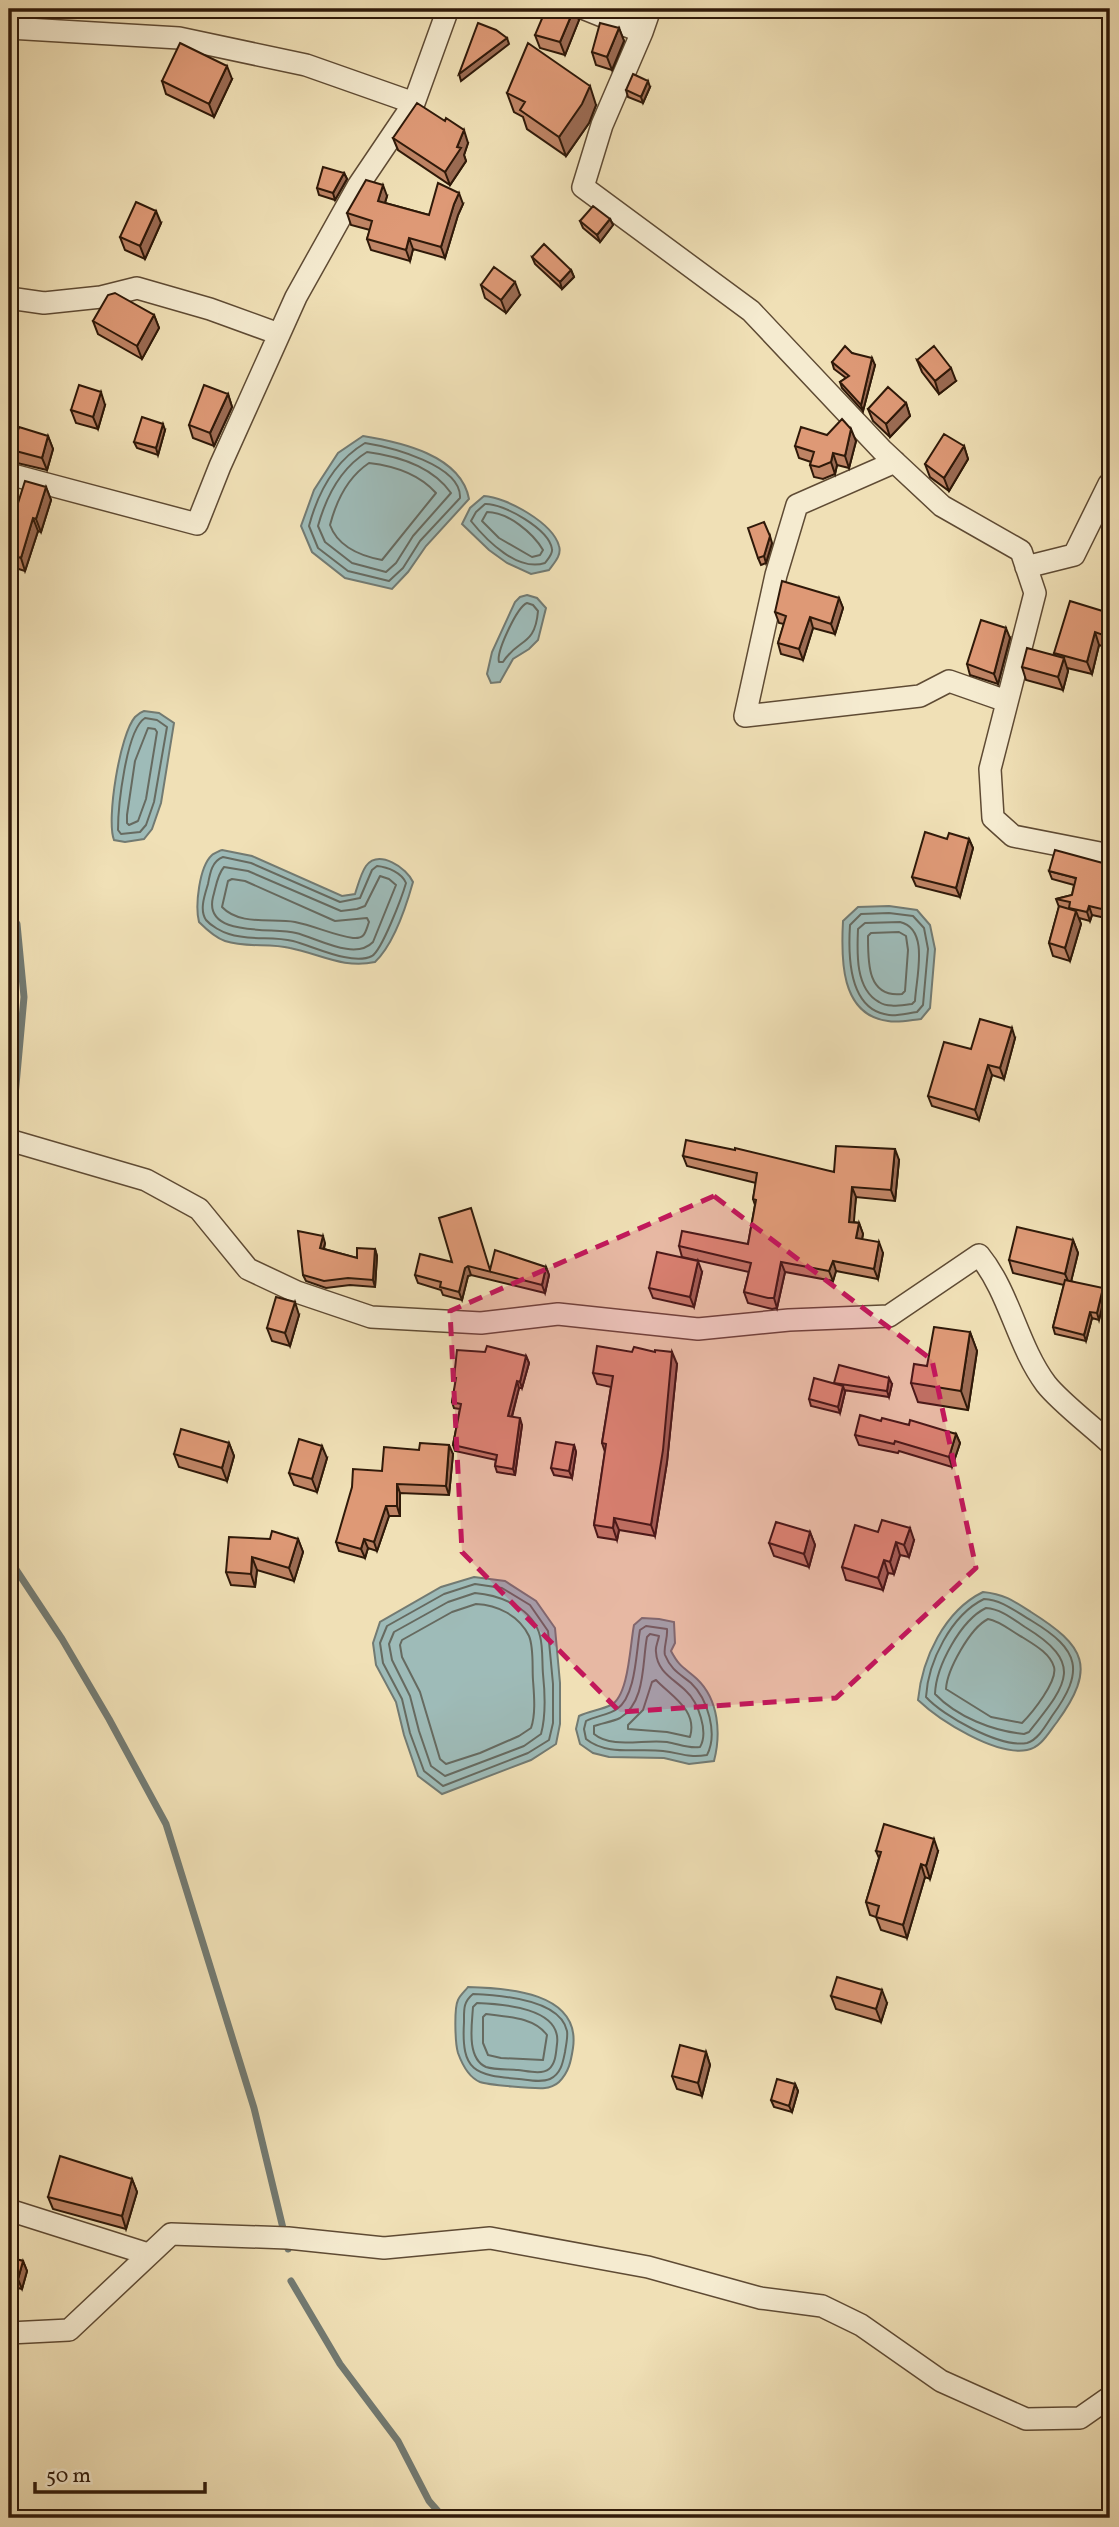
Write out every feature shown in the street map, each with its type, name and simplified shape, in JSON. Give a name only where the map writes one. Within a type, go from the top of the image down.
[{"type":"street","points":[[9,474],[197,524],[220,466],[296,297],[358,186],[414,103],[448,9]]},
{"type":"street","points":[[585,9],[642,32]]},
{"type":"street","points":[[650,9],[602,125],[583,187],[751,311],[895,462],[943,506],[1021,551],[1035,593],[990,769],[993,818],[1013,836],[1110,855]]},
{"type":"street","points":[[9,28],[179,38],[306,65],[414,103]]},
{"type":"street","points":[[9,298],[44,303],[101,297],[137,288],[210,309],[279,334]]},
{"type":"street","points":[[895,462],[797,505],[776,575],[745,716],[920,696],[949,681],[1006,701]]},
{"type":"street","points":[[1026,566],[1074,555],[1109,484]]},
{"type":"street","points":[[9,1140],[146,1180],[199,1209],[248,1269],[297,1292],[371,1317],[481,1323],[558,1314],[698,1329],[889,1316],[979,1255],[993,1273],[1017,1330],[1047,1385],[1110,1443]]},
{"type":"street","points":[[9,2210],[148,2253]]},
{"type":"street","points":[[9,2333],[69,2330],[171,2234],[288,2238],[384,2248],[490,2238],[648,2267],[760,2298],[822,2306],[861,2326],[941,2381],[1026,2419],[1080,2418],[1110,2397]]},
{"type":"highlighted area","points":[[714,1196],[932,1360],[976,1568],[836,1698],[620,1712],[462,1552],[450,1311]]},
{"type":"water","points":[[363,436],[411,447],[442,461],[464,484],[469,499],[426,546],[392,589],[345,578],[312,552],[301,526],[314,490],[338,453]]},
{"type":"water","points":[[484,496],[516,506],[548,529],[560,549],[549,570],[531,574],[507,563],[462,524],[470,508]]},
{"type":"water","points":[[527,595],[537,598],[546,608],[538,640],[513,659],[500,682],[491,683],[487,674],[492,652],[515,602]]},
{"type":"water","points":[[144,711],[159,713],[174,723],[161,803],[152,829],[144,839],[125,842],[114,840],[113,797],[120,758],[129,726],[135,717]]},
{"type":"water","points":[[222,850],[252,856],[342,896],[355,894],[366,866],[378,859],[399,866],[413,882],[398,925],[382,954],[375,962],[353,964],[282,947],[233,943],[218,938],[205,928],[199,922],[198,915],[201,877],[213,854]]},
{"type":"water","points":[[889,906],[917,910],[930,925],[935,949],[930,1008],[921,1019],[892,1022],[872,1016],[860,1008],[847,983],[842,951],[843,921],[858,907]]},
{"type":"water","points":[[474,1577],[505,1581],[536,1601],[555,1628],[560,1683],[560,1724],[556,1744],[531,1760],[442,1794],[418,1776],[396,1702],[376,1665],[373,1643],[380,1622],[441,1587]]},
{"type":"water","points":[[983,1592],[1008,1599],[1049,1624],[1074,1647],[1079,1659],[1081,1672],[1070,1703],[1044,1739],[1032,1749],[1000,1748],[985,1742],[954,1727],[918,1700],[924,1668],[937,1638],[957,1611]]},
{"type":"water","points":[[642,1618],[674,1622],[675,1643],[671,1651],[680,1664],[704,1687],[714,1707],[717,1740],[714,1761],[689,1764],[664,1758],[609,1757],[593,1753],[580,1744],[576,1729],[579,1716],[611,1705],[622,1691],[634,1625]]},
{"type":"water","points":[[468,1987],[502,1989],[538,1997],[554,2004],[565,2015],[572,2029],[573,2048],[567,2070],[559,2082],[547,2088],[532,2088],[480,2082],[469,2074],[458,2053],[455,2026],[458,2000]]},
{"type":"building","points":[[546,9],[574,9],[560,42],[535,35]]},
{"type":"building","points":[[478,23],[507,38],[459,74]]},
{"type":"building","points":[[600,23],[619,28],[607,57],[592,52]]},
{"type":"building","points":[[180,43],[227,66],[209,104],[162,81]]},
{"type":"building","points":[[528,43],[590,86],[582,104],[559,137],[520,110],[525,102],[507,93]]},
{"type":"building","points":[[633,74],[648,81],[641,97],[626,90]]},
{"type":"building","points":[[417,103],[464,130],[457,147],[461,148],[445,172],[393,138]]},
{"type":"building","points":[[323,167],[344,173],[333,193],[317,188]]},
{"type":"building","points":[[366,180],[383,185],[378,201],[429,215],[438,183],[459,193],[441,247],[409,238],[406,250],[367,239],[372,221],[347,213]]},
{"type":"building","points":[[136,202],[156,211],[140,246],[120,237]]},
{"type":"building","points":[[593,206],[610,219],[597,235],[580,221]]},
{"type":"building","points":[[544,244],[571,270],[560,282],[532,257]]},
{"type":"building","points":[[494,267],[515,282],[501,300],[481,285]]},
{"type":"building","points":[[115,293],[154,315],[137,346],[93,321],[108,295]]},
{"type":"building","points":[[845,346],[852,353],[872,358],[861,405],[840,382],[849,376],[832,362]]},
{"type":"building","points":[[934,346],[951,368],[935,381],[917,360]]},
{"type":"building","points":[[79,385],[101,392],[93,417],[71,410]]},
{"type":"building","points":[[204,385],[228,394],[210,433],[189,425]]},
{"type":"building","points":[[888,387],[906,403],[886,424],[868,409]]},
{"type":"building","points":[[142,417],[163,424],[156,448],[134,442]]},
{"type":"building","points":[[842,419],[851,429],[845,456],[833,453],[831,462],[819,467],[810,465],[814,452],[795,446],[801,427],[827,435]]},
{"type":"building","points":[[19,427],[48,436],[42,458],[12,450]]},
{"type":"building","points":[[944,434],[964,446],[944,478],[925,464]]},
{"type":"building","points":[[25,481],[46,487],[21,558],[9,554],[9,521],[12,522]]},
{"type":"building","points":[[764,522],[770,536],[764,556],[758,558],[748,528]]},
{"type":"building","points":[[782,581],[839,598],[831,624],[810,617],[799,649],[778,643],[786,616],[775,612]]},
{"type":"building","points":[[1070,601],[1109,613],[1103,635],[1095,632],[1087,662],[1054,653]]},
{"type":"building","points":[[981,620],[1006,628],[994,674],[967,664]]},
{"type":"building","points":[[1027,648],[1064,658],[1058,677],[1022,667]]},
{"type":"building","points":[[925,832],[947,839],[949,833],[969,839],[956,888],[912,877]]},
{"type":"building","points":[[1055,850],[1110,865],[1103,888],[1110,887],[1110,911],[1089,906],[1087,912],[1069,908],[1070,902],[1056,899],[1072,895],[1076,878],[1049,871]]},
{"type":"building","points":[[1059,906],[1076,911],[1065,948],[1049,943]]},
{"type":"building","points":[[980,1019],[1012,1028],[1000,1068],[988,1065],[975,1110],[928,1096],[944,1042],[971,1049]]},
{"type":"building","points":[[686,1140],[735,1148],[834,1172],[836,1146],[895,1149],[891,1190],[852,1187],[849,1222],[859,1223],[856,1238],[879,1242],[874,1269],[833,1261],[829,1271],[781,1262],[774,1298],[744,1292],[751,1263],[679,1246],[682,1231],[748,1244],[756,1200],[753,1199],[757,1173],[683,1156]]},
{"type":"building","points":[[471,1208],[490,1270],[495,1250],[546,1267],[542,1285],[468,1266],[465,1268],[459,1292],[440,1287],[441,1282],[415,1275],[420,1254],[452,1262],[439,1218]]},
{"type":"building","points":[[1017,1227],[1073,1240],[1065,1274],[1009,1260]]},
{"type":"building","points":[[298,1231],[323,1236],[320,1248],[357,1258],[357,1248],[375,1249],[373,1280],[348,1278],[324,1281],[303,1275]]},
{"type":"building","points":[[657,1252],[698,1261],[690,1297],[649,1288]]},
{"type":"building","points":[[1065,1280],[1103,1288],[1097,1313],[1090,1312],[1084,1335],[1053,1327]]},
{"type":"building","points":[[276,1297],[295,1302],[285,1333],[267,1328]]},
{"type":"building","points":[[934,1327],[970,1332],[961,1391],[911,1383],[914,1364],[927,1366]]},
{"type":"building","points":[[487,1346],[526,1356],[508,1416],[520,1418],[513,1469],[495,1466],[497,1455],[453,1445],[461,1404],[452,1402],[457,1350],[485,1352]]},
{"type":"building","points":[[597,1346],[632,1352],[634,1347],[655,1352],[672,1352],[663,1450],[651,1525],[614,1518],[613,1528],[594,1525],[606,1444],[602,1443],[613,1376],[593,1373]]},
{"type":"building","points":[[839,1365],[889,1378],[887,1391],[834,1383]]},
{"type":"building","points":[[814,1378],[843,1386],[838,1407],[809,1399]]},
{"type":"building","points":[[860,1415],[909,1425],[910,1420],[956,1434],[949,1457],[895,1441],[894,1444],[855,1435]]},
{"type":"building","points":[[181,1429],[229,1443],[222,1468],[174,1454]]},
{"type":"building","points":[[299,1439],[322,1446],[312,1479],[289,1473]]},
{"type":"building","points":[[556,1442],[574,1445],[569,1471],[551,1468]]},
{"type":"building","points":[[420,1443],[449,1445],[446,1486],[397,1484],[397,1506],[386,1506],[374,1542],[364,1539],[361,1549],[336,1542],[352,1487],[353,1469],[382,1471],[384,1447],[419,1450]]},
{"type":"building","points":[[882,1520],[910,1528],[904,1545],[896,1542],[890,1562],[884,1560],[878,1578],[842,1567],[855,1525],[878,1532]]},
{"type":"building","points":[[776,1522],[810,1532],[804,1554],[769,1543]]},
{"type":"building","points":[[272,1531],[298,1539],[289,1568],[252,1557],[251,1574],[226,1572],[229,1537],[270,1539]]},
{"type":"building","points":[[884,1824],[934,1839],[926,1866],[921,1864],[903,1925],[876,1917],[879,1906],[866,1902],[881,1852],[876,1851]]},
{"type":"building","points":[[837,1977],[882,1990],[876,2009],[831,1996]]},
{"type":"building","points":[[680,2045],[706,2052],[698,2083],[672,2076]]},
{"type":"building","points":[[777,2079],[795,2084],[789,2106],[771,2100]]},
{"type":"building","points":[[60,2156],[132,2179],[122,2216],[48,2197]]},
{"type":"building","points":[[9,2257],[23,2261],[9,2296]]},
{"type":"waterway","points":[[9,912],[17,924],[24,997],[13,1118]]},
{"type":"waterway","points":[[9,1162],[10,1158]]},
{"type":"waterway","points":[[9,1559],[62,1639],[166,1824],[254,2108],[288,2249]]},
{"type":"waterway","points":[[291,2281],[340,2364],[398,2441],[429,2501],[444,2518]]}]
